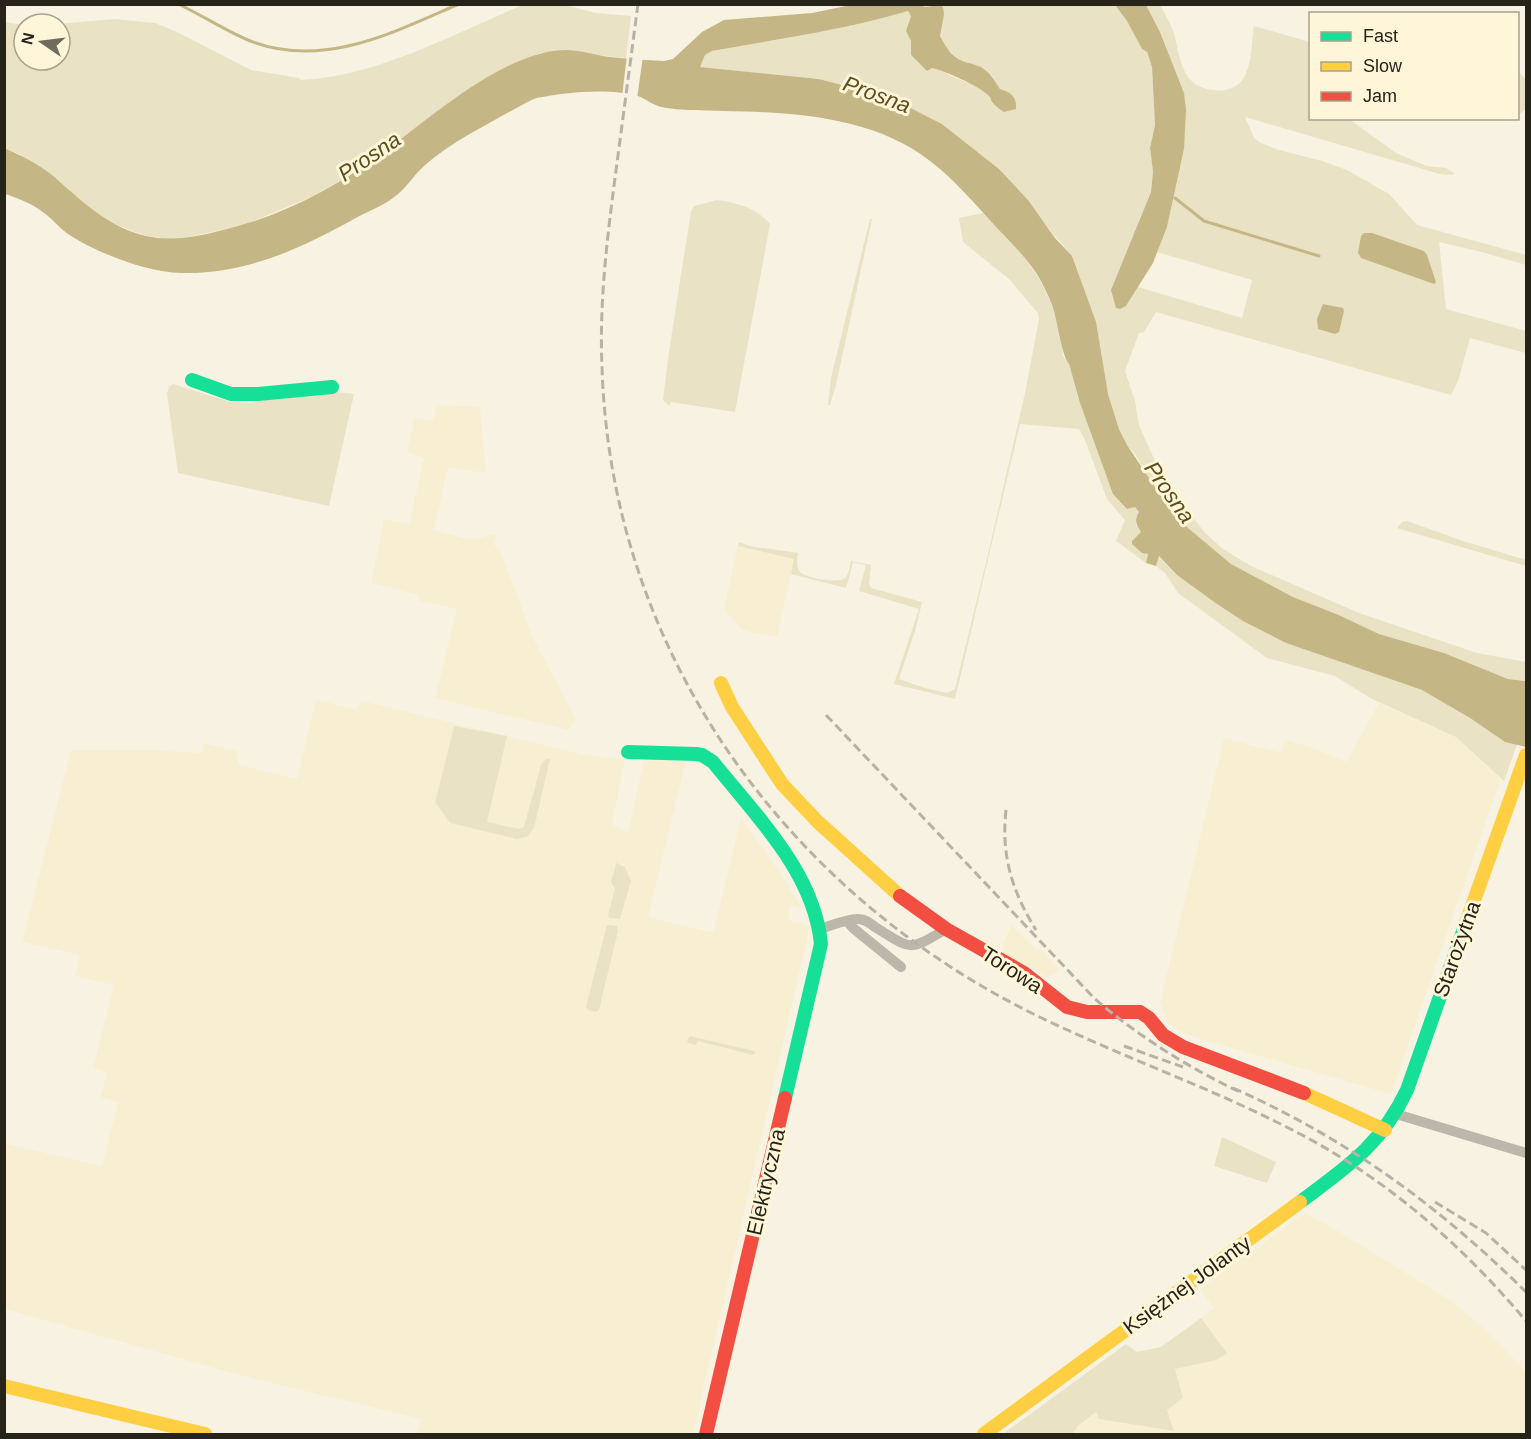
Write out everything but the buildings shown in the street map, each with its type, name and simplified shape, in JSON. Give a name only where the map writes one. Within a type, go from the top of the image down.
[{"type":"street","points":[[192,380],[231,394],[258,394],[332,387]]},
{"type":"street","name":"Torowa","points":[[721,683],[732,707],[760,753],[803,807],[897,894],[946,929],[1024,973],[1067,1007],[1087,1012],[1140,1012],[1149,1018],[1163,1035],[1183,1047],[1316,1098],[1385,1130]]},
{"type":"street","points":[[628,752],[696,754],[713,762],[792,864],[815,907],[821,929],[847,921],[864,920],[911,947],[918,946],[946,929]]},
{"type":"street","name":"Starożytna","points":[[1385,1130],[1396,1114],[1407,1090],[1525,760]]},
{"type":"street","points":[[847,921],[901,967]]},
{"type":"street","name":"Elektryczna","points":[[706,1434],[821,944],[821,929]]},
{"type":"street","points":[[1396,1114],[1527,1153]]},
{"type":"street","name":"Księżnej Jolanty","points":[[984,1434],[1351,1164],[1385,1130]]},
{"type":"street","points":[[4,1386],[163,1429],[205,1434]]},
{"type":"shaded area","points":[[918,4],[925,7],[939,5],[943,7],[940,36],[948,49],[964,62],[987,71],[1000,89],[1012,96],[1016,109],[1004,112],[984,92],[970,83],[937,69],[932,68],[927,71],[911,55],[911,41],[906,31],[911,16],[908,11],[835,29],[712,51],[705,55],[700,67],[819,79],[891,98],[942,124],[999,169],[1028,200],[1055,238],[1072,256],[1096,322],[1108,394],[1119,429],[1127,445],[1175,517],[1231,564],[1293,597],[1379,634],[1444,653],[1508,679],[1525,681],[1526,679],[1526,747],[1505,742],[1422,690],[1286,643],[1243,621],[1177,575],[1159,556],[1156,566],[1146,563],[1148,554],[1142,553],[1132,544],[1141,532],[1136,522],[1139,512],[1135,507],[1127,509],[1113,494],[1064,354],[1052,305],[1037,274],[1015,247],[948,176],[908,146],[884,135],[858,126],[805,116],[669,108],[658,106],[638,96],[614,92],[561,94],[537,98],[476,130],[444,150],[424,166],[397,195],[379,207],[271,258],[227,270],[204,272],[167,272],[107,254],[68,234],[35,207],[5,194],[4,148],[41,167],[95,212],[132,232],[156,238],[207,234],[269,216],[310,198],[367,164],[480,81],[522,60],[543,53],[570,50],[610,57],[664,61],[673,59],[702,32],[724,20],[812,13],[851,5]]},
{"type":"shaded area","points":[[523,5],[565,5],[596,13],[631,16],[626,58],[542,53],[524,60],[471,88],[359,170],[311,197],[244,225],[188,237],[170,239],[147,236],[111,223],[94,213],[50,174],[19,154],[5,148],[5,22],[12,23],[12,72],[72,72],[72,23],[115,19],[155,23],[251,70],[301,80],[358,71],[443,40]]},
{"type":"shaded area","points":[[939,5],[1115,5],[1127,21],[1142,49],[1147,52],[1152,67],[1155,125],[1150,149],[1153,172],[1151,192],[1114,283],[1126,306],[1138,287],[1242,318],[1252,280],[1157,252],[1167,227],[1184,149],[1184,93],[1160,32],[1146,5],[1160,5],[1173,30],[1180,59],[1188,78],[1201,87],[1213,90],[1226,90],[1236,86],[1242,80],[1250,60],[1254,26],[1309,42],[1309,120],[1350,120],[1396,153],[1426,166],[1446,168],[1454,173],[1453,175],[1440,174],[1245,117],[1254,138],[1261,143],[1347,170],[1389,194],[1417,225],[1526,255],[1526,265],[1439,242],[1446,309],[1526,331],[1526,353],[1470,338],[1458,381],[1451,395],[1156,312],[1144,332],[1139,333],[1125,371],[1135,401],[1139,425],[1164,480],[1205,533],[1223,549],[1251,566],[1359,613],[1477,653],[1526,662],[1525,681],[1508,679],[1444,653],[1379,634],[1293,597],[1231,564],[1175,517],[1127,445],[1119,429],[1072,256],[999,169],[942,124],[891,98],[819,79],[700,67],[705,55],[712,51],[835,29],[908,11],[911,16],[906,31],[911,41],[911,55],[920,64],[939,69],[979,87],[989,95],[993,103],[1009,92],[1000,89],[984,68],[964,62],[954,56],[940,36]]},
{"type":"shaded area","points":[[1115,5],[1146,5],[1160,32],[1184,93],[1186,110],[1184,149],[1167,227],[1153,263],[1126,306],[1120,309],[1116,308],[1111,290],[1151,192],[1153,172],[1150,148],[1155,125],[1152,67],[1147,52],[1142,49],[1127,21]]},
{"type":"shaded area","points":[[1519,73],[1526,79],[1526,109],[1519,114]]},
{"type":"shaded area","points":[[717,200],[746,207],[770,224],[735,412],[671,402],[669,406],[663,400],[691,211],[694,206]]},
{"type":"shaded area","points":[[984,213],[1025,258],[1040,280],[1052,305],[1062,342],[1063,356],[1069,364],[1080,403],[1093,436],[1139,512],[1136,525],[1141,532],[1132,541],[1148,554],[1146,563],[1116,541],[1125,520],[1107,499],[1079,429],[1020,424],[955,699],[894,684],[919,609],[859,591],[866,565],[853,562],[846,588],[791,574],[794,559],[738,546],[739,542],[749,546],[798,553],[797,565],[800,572],[822,580],[842,580],[848,572],[851,561],[871,565],[869,584],[871,588],[922,602],[899,679],[947,693],[955,689],[1025,393],[1039,319],[1038,313],[1009,279],[963,242],[959,218]]},
{"type":"shaded area","points":[[870,219],[872,219],[836,385],[830,405],[828,405],[831,378]]},
{"type":"shaded area","points":[[1364,233],[1372,233],[1424,251],[1436,282],[1434,284],[1361,258],[1358,253],[1361,236]]},
{"type":"shaded area","points":[[1323,304],[1343,308],[1339,332],[1335,334],[1318,329],[1317,319]]},
{"type":"shaded area","points":[[173,384],[230,402],[250,403],[308,393],[354,394],[329,506],[178,473],[167,394],[169,387]]},
{"type":"shaded area","points":[[437,405],[480,407],[486,473],[448,467],[434,530],[470,540],[497,534],[494,545],[500,550],[532,636],[576,720],[568,730],[435,698],[457,609],[420,601],[419,595],[371,583],[384,519],[409,524],[424,458],[407,451],[415,417],[433,421]]},
{"type":"shaded area","points":[[1407,521],[1526,560],[1526,566],[1397,528],[1402,522]]},
{"type":"shaded area","points":[[738,546],[794,559],[777,637],[742,630],[724,609]]},
{"type":"shaded area","points":[[1158,556],[1177,575],[1286,643],[1422,690],[1505,742],[1517,744],[1504,781],[1456,737],[1370,698],[1335,676],[1267,658],[1178,593],[1165,573],[1156,566]]},
{"type":"shaded area","points":[[316,700],[355,709],[362,701],[585,755],[625,759],[612,824],[628,832],[644,761],[686,761],[648,917],[710,932],[714,930],[741,818],[802,908],[791,905],[788,920],[810,926],[693,1434],[417,1434],[421,1419],[236,1374],[5,1309],[4,1154],[7,1144],[102,1166],[118,1102],[101,1097],[107,1072],[93,1068],[114,985],[75,976],[80,955],[22,942],[71,750],[202,753],[204,743],[236,751],[239,765],[297,779]]},
{"type":"shaded area","points":[[1379,703],[1456,737],[1501,778],[1391,1094],[1194,1037],[1170,1026],[1160,1003],[1224,738],[1281,753],[1285,740],[1313,748],[1346,762]]},
{"type":"shaded area","points":[[454,726],[507,736],[487,822],[519,829],[524,827],[541,765],[546,759],[550,759],[534,828],[528,836],[517,839],[450,823],[435,802]]},
{"type":"shaded area","points":[[616,863],[625,867],[631,881],[620,919],[609,918],[608,915],[615,889],[611,882]]},
{"type":"shaded area","points":[[607,925],[617,926],[618,931],[599,1010],[596,1012],[588,1010],[586,1006]]},
{"type":"shaded area","points":[[1012,925],[1037,951],[1041,948],[1059,970],[1055,974],[1046,977],[1003,952],[1004,941]]},
{"type":"shaded area","points":[[690,1036],[756,1052],[753,1055],[698,1041],[696,1045],[688,1043]]},
{"type":"shaded area","points":[[1222,1137],[1276,1162],[1267,1183],[1214,1166]]},
{"type":"shaded area","points":[[1306,1214],[1328,1225],[1448,1299],[1478,1323],[1526,1372],[1526,1434],[1072,1434],[1079,1425],[1097,1412],[1100,1419],[1174,1430],[1167,1410],[1183,1398],[1175,1369],[1216,1360],[1227,1353],[1201,1318],[1214,1308],[1200,1289],[1301,1215]]},
{"type":"shaded area","points":[[1201,1318],[1227,1353],[1216,1360],[1175,1369],[1183,1398],[1167,1410],[1174,1431],[1099,1419],[1096,1412],[1079,1425],[1072,1434],[1003,1434],[1126,1344],[1137,1352],[1161,1347]]},
{"type":"pier","points":[[627,55],[643,56],[637,99],[622,97]]},
{"type":"waterway","points":[[178,4],[248,40],[275,48],[302,51],[356,44],[408,26],[459,4]]},
{"type":"waterway","points":[[1175,198],[1204,221],[1319,256]]},
{"type":"railway","points":[[638,4],[610,214],[603,290],[602,367],[613,473],[640,575],[680,670],[733,758],[797,838],[872,909],[957,971],[1050,1022],[1271,1119],[1334,1153],[1365,1173],[1423,1217],[1477,1267],[1526,1321]]},
{"type":"railway","points":[[826,715],[1095,999],[1164,1050],[1240,1092]]},
{"type":"railway","points":[[1006,810],[1005,843],[1010,873],[1020,901],[1036,930]]},
{"type":"railway","points":[[1124,1046],[1183,1067]]},
{"type":"railway","points":[[1233,1088],[1314,1129],[1389,1176],[1459,1231],[1526,1292]]},
{"type":"railway","points":[[1435,1202],[1486,1233],[1526,1270]]},
{"type":"traffic: fast","points":[[192,380],[231,394],[258,394],[332,387]]},
{"type":"traffic: fast","points":[[628,752],[696,754],[713,762],[780,846],[807,893],[816,918],[821,944],[785,1098]]},
{"type":"traffic: fast","points":[[1300,1202],[1361,1154],[1386,1126],[1397,1109],[1407,1090],[1466,923]]},
{"type":"traffic: slow","points":[[721,683],[732,707],[782,784],[818,822],[900,896]]},
{"type":"traffic: slow","points":[[1466,923],[1526,755]]},
{"type":"traffic: slow","points":[[1304,1093],[1385,1130]]},
{"type":"traffic: slow","points":[[984,1434],[1300,1202]]},
{"type":"traffic: slow","points":[[4,1386],[205,1434]]},
{"type":"traffic: jam","points":[[900,896],[946,929],[1024,973],[1067,1007],[1087,1012],[1140,1012],[1149,1018],[1163,1035],[1183,1047],[1304,1093]]},
{"type":"traffic: jam","points":[[706,1434],[785,1098]]},
{"type":"water label","name":"Prosna","points":[[877,94]]},
{"type":"water label","name":"Prosna","points":[[369,156]]},
{"type":"water label","name":"Prosna","points":[[1170,492]]}]
